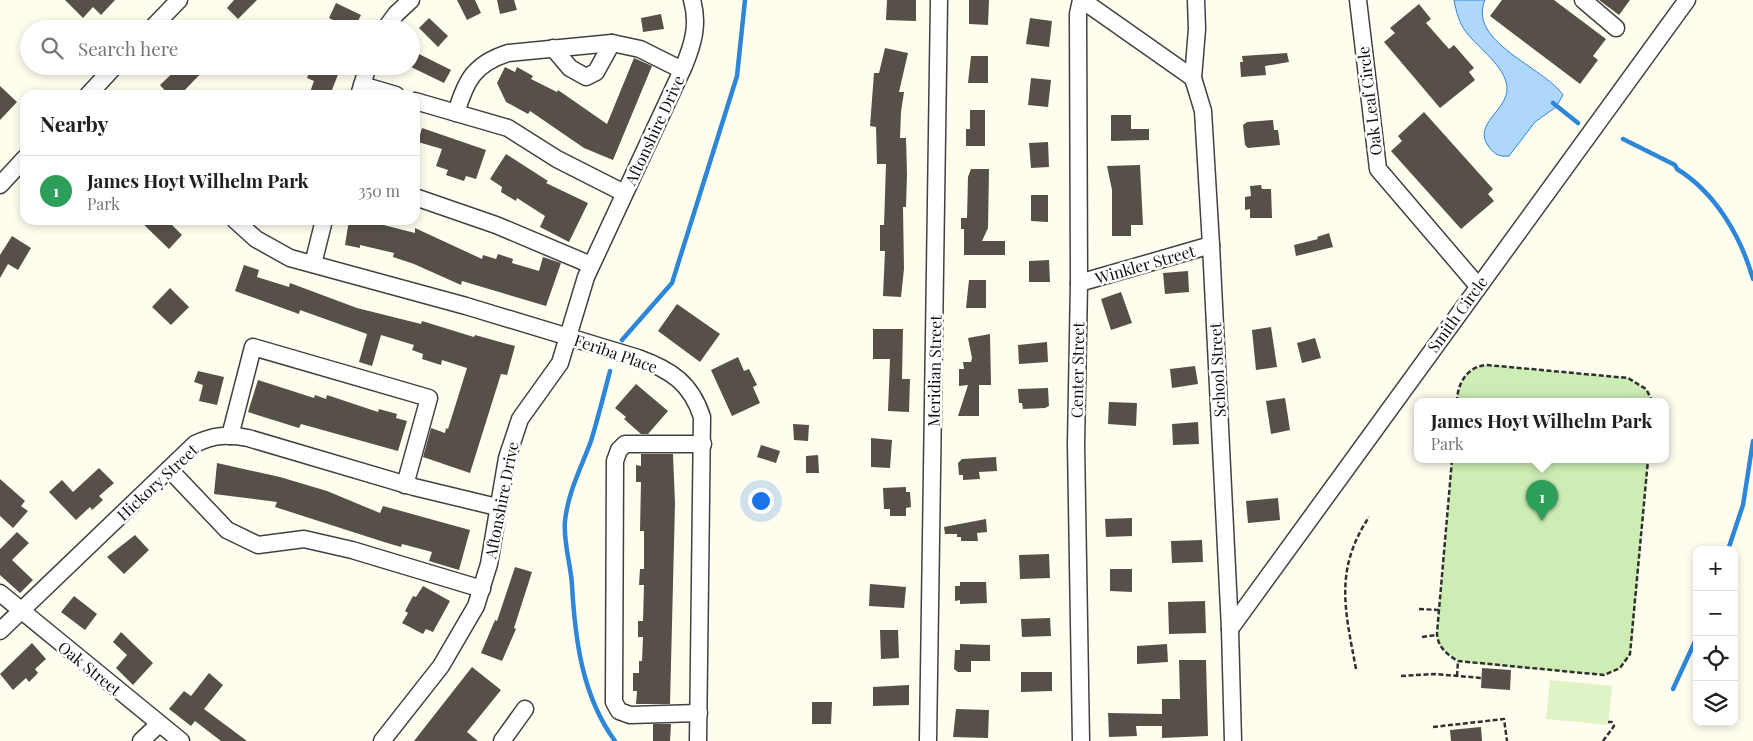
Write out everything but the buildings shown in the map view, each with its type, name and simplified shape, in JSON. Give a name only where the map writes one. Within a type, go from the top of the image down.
[{"type":"street","points":[[160,20],[179,0]]},
{"type":"street","points":[[392,20],[411,0]]},
{"type":"street","name":"Aftonshire Drive","points":[[382,741],[442,666],[476,606],[490,564],[497,507],[506,458],[520,419],[560,363],[579,296],[591,265],[693,43],[696,16],[692,0]]},
{"type":"street","name":"Meridian Street","points":[[928,741],[939,0]]},
{"type":"street","points":[[1081,0],[1194,78]]},
{"type":"street","name":"Center Street","points":[[1081,0],[1078,14],[1079,283],[1076,444],[1081,741]]},
{"type":"street","name":"School Street","points":[[1196,0],[1197,29],[1194,78],[1203,111],[1211,245],[1230,629],[1233,741]]},
{"type":"street","name":"Oak Leaf Circle","points":[[1358,0],[1378,169],[1478,286]]},
{"type":"street","points":[[1583,0],[1616,28]]},
{"type":"street","name":"Smith Circle","points":[[1230,629],[1687,0]]},
{"type":"street","points":[[456,113],[470,76],[493,58],[508,53],[612,43],[640,49],[682,70]]},
{"type":"street","points":[[554,48],[570,68],[586,77],[596,72],[612,43]]},
{"type":"street","points":[[97,90],[108,75]]},
{"type":"street","points":[[361,90],[365,75]]},
{"type":"street","points":[[420,102],[508,128],[557,159],[599,182],[624,193]]},
{"type":"street","points":[[0,185],[20,163]]},
{"type":"street","points":[[420,199],[496,225],[591,265]]},
{"type":"street","name":"Feriba Place","points":[[239,225],[270,248],[290,258],[569,336],[638,358],[659,366],[674,375],[694,396],[702,417],[703,444],[698,741]]},
{"type":"street","points":[[314,264],[323,225]]},
{"type":"street","name":"Winkler Street","points":[[1079,283],[1211,245]]},
{"type":"street","points":[[230,436],[253,347],[429,398],[405,484]]},
{"type":"street","name":"Hickory Street","points":[[0,632],[195,444],[207,438],[230,436],[248,438],[405,484],[497,507]]},
{"type":"street","points":[[698,713],[630,715],[619,712],[614,702],[615,461],[619,450],[625,444],[703,444]]},
{"type":"street","points":[[169,469],[226,530],[258,545],[304,539],[352,550],[482,588]]},
{"type":"street","name":"Oak Street","points":[[0,593],[180,741]]},
{"type":"street","points":[[502,741],[525,709]]},
{"type":"street","points":[[141,741],[159,724]]},
{"type":"path","points":[[1458,398],[1459,386],[1466,375],[1476,367],[1487,365],[1628,378],[1641,384],[1650,398]]},
{"type":"path","points":[[1452,463],[1437,635],[1445,652],[1458,661],[1604,675],[1626,663],[1632,646],[1648,463]]},
{"type":"path","points":[[1356,669],[1346,613],[1345,584],[1356,537],[1370,517]]},
{"type":"path","points":[[1419,609],[1439,610]]},
{"type":"path","points":[[1422,637],[1437,635]]},
{"type":"path","points":[[1457,676],[1458,661]]},
{"type":"path","points":[[1401,676],[1434,674],[1482,678]]},
{"type":"path","points":[[1432,727],[1504,719],[1506,741]]},
{"type":"path","points":[[1603,741],[1614,726],[1612,722],[1608,722]]},
{"type":"green space","points":[[1487,365],[1628,378],[1646,389],[1651,398],[1457,398],[1464,377],[1480,366]]},
{"type":"green space","points":[[1452,463],[1648,463],[1632,646],[1626,661],[1619,669],[1604,675],[1477,664],[1450,656],[1441,647],[1437,633]]},
{"type":"green space","points":[[1550,680],[1612,686],[1608,725],[1546,719]]},
{"type":"water","points":[[1454,0],[1485,0],[1482,15],[1487,29],[1510,53],[1540,74],[1563,95],[1556,107],[1535,122],[1509,156],[1496,154],[1489,147],[1485,139],[1487,124],[1506,95],[1505,79],[1496,65],[1464,28],[1458,17]]},
{"type":"waterway","points":[[622,340],[672,283],[737,76],[745,0]]},
{"type":"waterway","points":[[1553,103],[1578,123]]},
{"type":"waterway","points":[[1623,139],[1675,165],[1677,169],[1704,190],[1734,232],[1742,247],[1753,279]]},
{"type":"waterway","points":[[610,371],[591,441],[569,500],[565,529],[575,626],[582,666],[595,705],[615,741]]},
{"type":"waterway","points":[[1729,546],[1743,505],[1753,441]]},
{"type":"waterway","points":[[1673,689],[1693,646]]},
{"type":"place","name":"James Hoyt Wilhelm Park","points":[[1542,521]]}]
